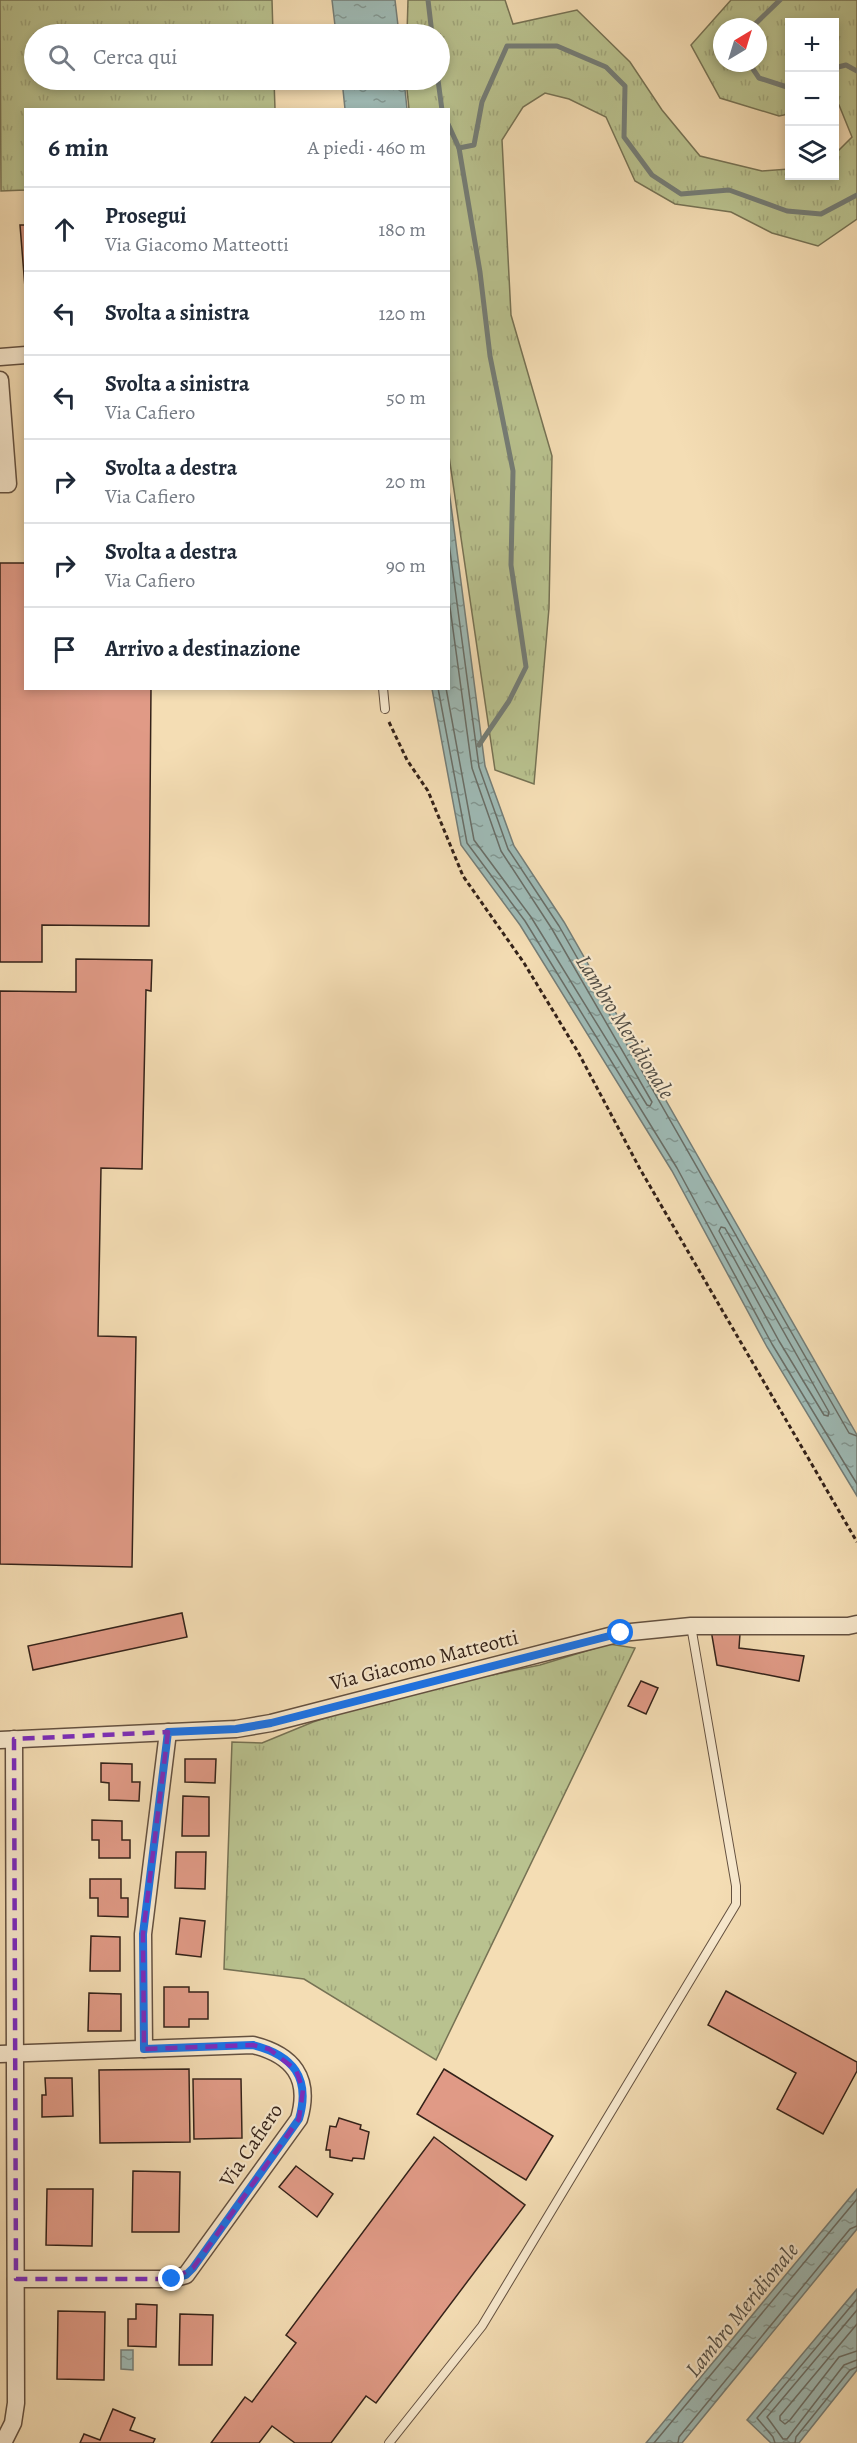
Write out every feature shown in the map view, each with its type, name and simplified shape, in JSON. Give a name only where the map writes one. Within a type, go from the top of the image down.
[{"type":"street","points":[[0,357],[24,355]]},
{"type":"street","points":[[0,380],[8,484],[0,484]]},
{"type":"street","name":"Via Giacomo Matteotti","points":[[7,1739],[236,1729],[271,1723],[621,1633],[691,1626],[848,1626],[857,1624]]},
{"type":"street","points":[[144,2049],[143,1934],[168,1732]]},
{"type":"street","points":[[3,2443],[13,2423],[16,2403],[16,2279],[8,2054],[7,1739]]},
{"type":"street","name":"Via Cafiero","points":[[8,2054],[253,2045],[269,2049],[285,2058],[296,2070],[303,2090],[299,2119],[186,2275],[172,2279],[16,2279]]},
{"type":"lane","points":[[383,690],[385,709]]},
{"type":"lane","points":[[389,2443],[482,2326],[736,1904],[736,1886],[691,1626]]},
{"type":"path","points":[[385,709],[407,760],[428,791],[463,876],[524,963],[578,1052],[640,1169],[857,1542]]},
{"type":"highlighted area","points":[[168,1732],[143,1934],[144,2049],[253,2045],[269,2049],[296,2070],[303,2090],[299,2119],[193,2268],[172,2279],[16,2279],[14,1739]]},
{"type":"green space","points":[[0,0],[272,0],[273,24],[24,24],[24,90],[274,90],[275,108],[24,108],[24,190],[1,191]]},
{"type":"green space","points":[[408,0],[505,0],[513,24],[577,10],[630,62],[662,110],[700,156],[762,171],[785,169],[785,180],[839,180],[839,150],[852,137],[839,105],[839,18],[785,18],[785,115],[779,116],[720,98],[691,45],[713,20],[713,72],[767,72],[767,18],[715,18],[731,0],[857,0],[857,219],[818,246],[772,233],[731,212],[675,204],[635,181],[606,117],[569,99],[545,93],[523,107],[502,140],[511,315],[552,456],[549,608],[534,784],[495,770],[450,463],[450,108],[409,108],[407,90],[450,90],[450,24],[407,24]]},
{"type":"green space","points":[[609,1644],[635,1648],[436,2060],[304,1979],[224,1969],[232,1742],[262,1743],[313,1722],[399,1694],[540,1665]]},
{"type":"water","points":[[332,0],[395,0],[398,24],[335,24]]},
{"type":"water","points":[[343,90],[405,90],[407,108],[345,108]]},
{"type":"water","points":[[450,498],[485,766],[514,846],[564,922],[857,1435],[857,1496],[767,1347],[672,1171],[520,925],[461,845],[432,690],[450,690]]},
{"type":"water","points":[[857,2189],[857,2229],[682,2443],[646,2443]]},
{"type":"water","points":[[857,2289],[857,2370],[799,2443],[771,2443],[747,2420]]},
{"type":"water","points":[[121,2350],[133,2350],[133,2370],[121,2369]]},
{"type":"building","points":[[20,225],[24,225],[24,275]]},
{"type":"building","points":[[0,563],[24,563],[24,690],[151,690],[149,926],[42,925],[42,962],[0,962]]},
{"type":"building","points":[[76,959],[152,960],[151,991],[146,990],[142,1169],[101,1168],[98,1336],[136,1337],[132,1567],[0,1564],[0,991],[76,992]]},
{"type":"building","points":[[182,1613],[187,1637],[33,1670],[28,1646]]},
{"type":"building","points":[[711,1630],[740,1634],[739,1648],[804,1656],[799,1681],[717,1665]]},
{"type":"building","points":[[641,1681],[658,1688],[646,1714],[628,1706]]},
{"type":"building","points":[[185,1759],[216,1759],[215,1783],[185,1782]]},
{"type":"building","points":[[101,1763],[132,1764],[132,1782],[140,1782],[139,1801],[109,1800],[109,1783],[101,1782]]},
{"type":"building","points":[[183,1796],[209,1797],[209,1836],[182,1836]]},
{"type":"building","points":[[92,1820],[122,1821],[122,1840],[130,1840],[130,1858],[99,1858],[99,1840],[92,1840]]},
{"type":"building","points":[[176,1852],[206,1852],[205,1889],[175,1888]]},
{"type":"building","points":[[90,1879],[121,1879],[121,1898],[128,1898],[128,1917],[98,1916],[98,1898],[90,1898]]},
{"type":"building","points":[[180,1918],[205,1921],[201,1957],[176,1954]]},
{"type":"building","points":[[91,1936],[120,1937],[120,1971],[90,1971]]},
{"type":"building","points":[[164,1987],[189,1987],[189,1992],[208,1992],[208,2019],[189,2019],[189,2027],[164,2027]]},
{"type":"building","points":[[726,1991],[857,2062],[857,2071],[823,2134],[777,2109],[796,2073],[708,2025]]},
{"type":"building","points":[[89,1993],[121,1994],[121,2031],[88,2031]]},
{"type":"building","points":[[189,2069],[190,2142],[100,2143],[99,2070]]},
{"type":"building","points":[[444,2069],[553,2136],[526,2180],[417,2114]]},
{"type":"building","points":[[45,2078],[72,2078],[73,2116],[42,2117],[42,2095],[46,2095]]},
{"type":"building","points":[[193,2079],[241,2079],[242,2138],[194,2139]]},
{"type":"building","points":[[339,2118],[361,2125],[360,2129],[369,2132],[364,2159],[353,2158],[352,2161],[330,2157],[330,2150],[326,2150],[330,2126],[336,2127]]},
{"type":"building","points":[[434,2137],[525,2205],[376,2403],[366,2396],[331,2443],[295,2443],[272,2426],[259,2443],[211,2443],[245,2397],[252,2402],[296,2343],[286,2335]]},
{"type":"building","points":[[296,2166],[333,2194],[317,2217],[279,2187]]},
{"type":"building","points":[[133,2171],[180,2172],[179,2232],[132,2232]]},
{"type":"building","points":[[47,2189],[93,2189],[92,2246],[46,2245]]},
{"type":"building","points":[[136,2304],[157,2305],[156,2347],[128,2346],[128,2319],[136,2319]]},
{"type":"building","points":[[58,2311],[105,2312],[104,2380],[57,2379]]},
{"type":"building","points":[[180,2314],[213,2315],[212,2365],[179,2365]]},
{"type":"building","points":[[113,2409],[135,2418],[130,2430],[155,2439],[153,2443],[80,2443],[84,2434],[100,2440]]},
{"type":"waterway","points":[[428,0],[431,24]]},
{"type":"waterway","points":[[761,18],[780,0]]},
{"type":"waterway","points":[[459,148],[474,145],[482,102],[507,46],[557,46],[606,67],[625,86],[624,137],[652,175],[681,194],[729,190],[787,211],[821,214],[857,195]]},
{"type":"waterway","points":[[839,67],[846,65],[857,71]]},
{"type":"waterway","points":[[755,72],[759,78],[785,86]]},
{"type":"waterway","points":[[439,90],[442,108]]},
{"type":"waterway","points":[[450,128],[459,148],[480,272],[490,356],[513,471],[511,565],[526,667],[509,701],[479,745]]},
{"type":"route","points":[[172,2279],[186,2275],[193,2268],[299,2119],[303,2106],[303,2090],[296,2070],[285,2058],[269,2049],[253,2045],[144,2049],[143,1934],[168,1732],[236,1729],[271,1723],[320,1708],[621,1633]]},
{"type":"water label","name":"Lambro Meridionale","points":[[625,1027]]},
{"type":"water label","name":"Lambro Meridionale","points":[[742,2310]]}]
